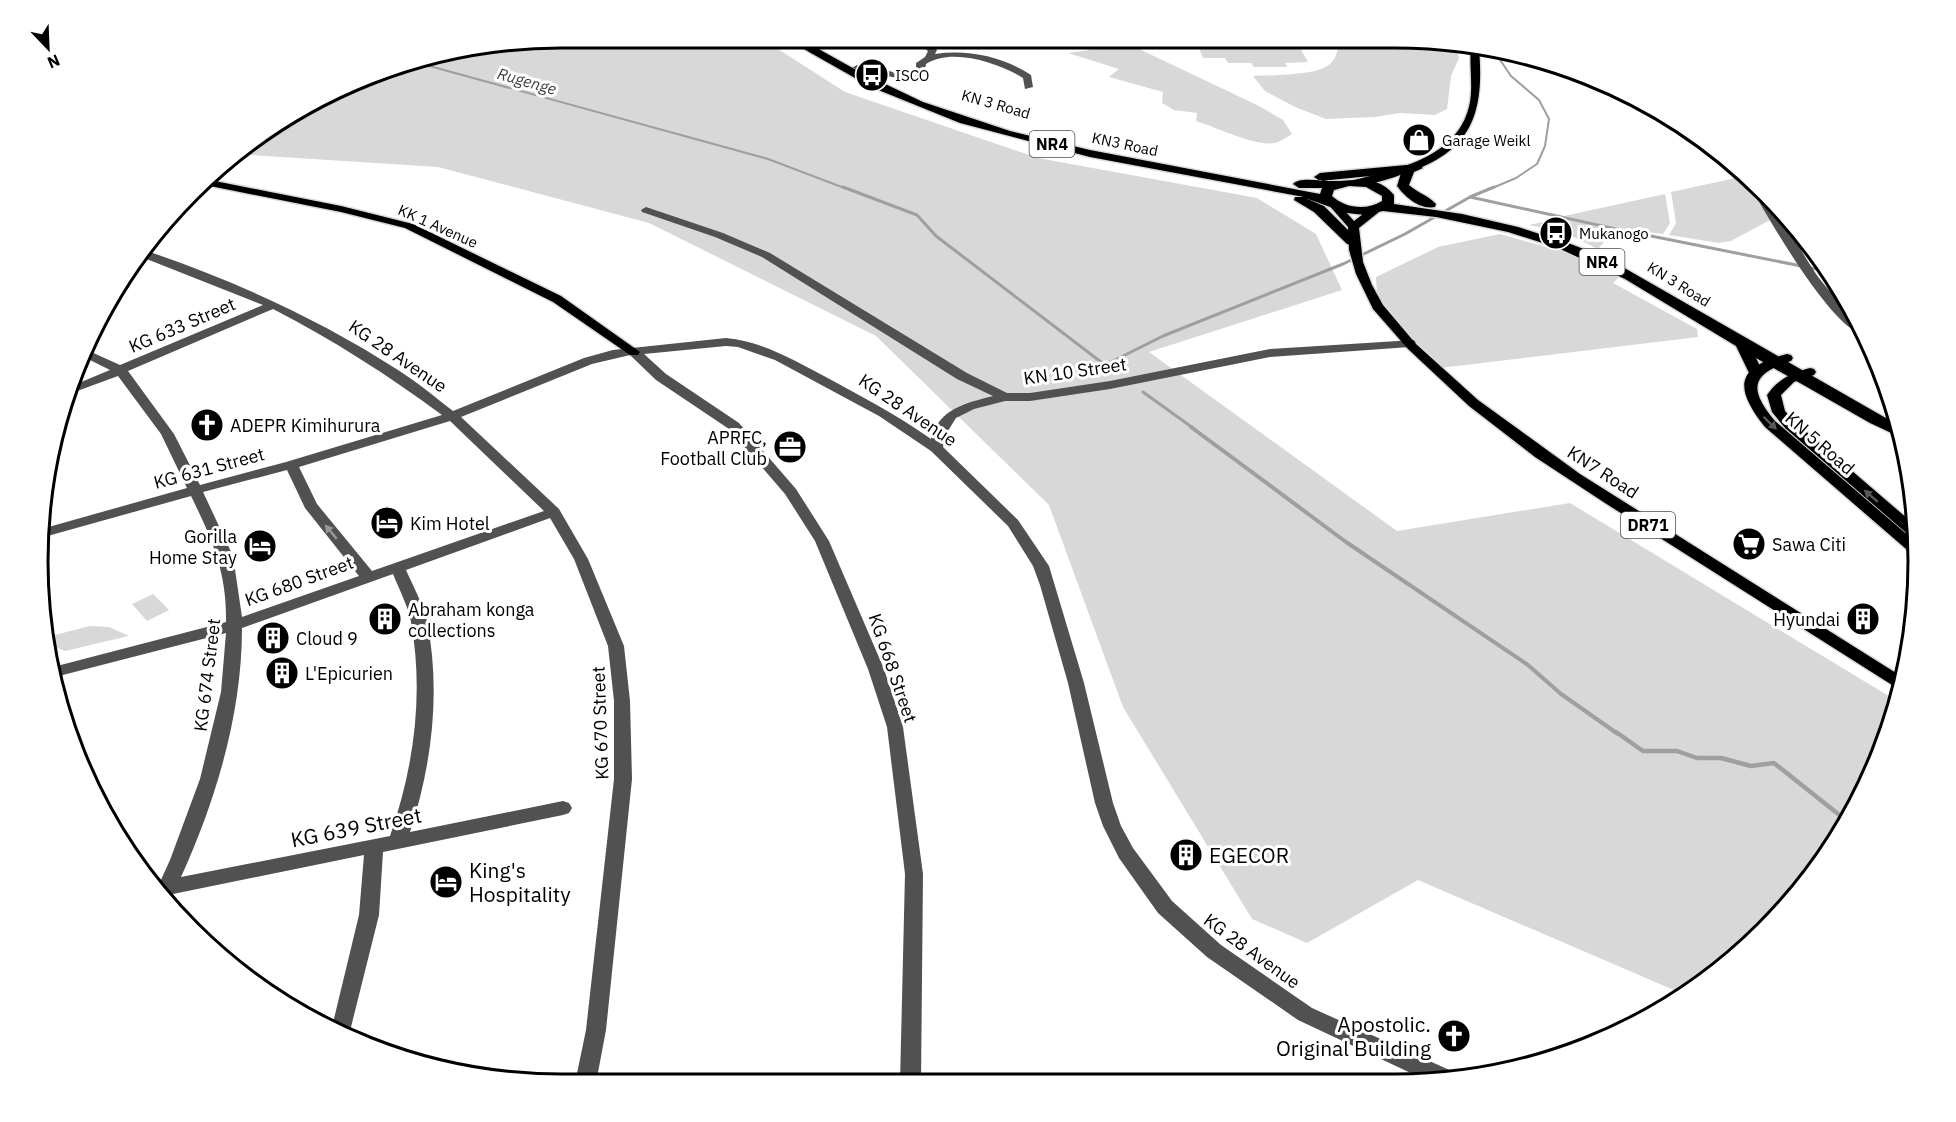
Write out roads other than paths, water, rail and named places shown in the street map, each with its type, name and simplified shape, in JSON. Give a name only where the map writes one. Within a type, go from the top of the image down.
[{"type":"highway","name":"KN3 Road","points":[[810,48],[887,90],[962,120],[1060,146],[1241,178],[1304,192],[1330,202]]},
{"type":"highway","name":"KN 3 Road","points":[[821,48],[857,69],[948,110],[990,123],[1241,178],[1334,185]]},
{"type":"highway","points":[[1241,178],[1332,177],[1412,170]]},
{"type":"highway","points":[[1412,170],[1403,181],[1403,186],[1414,197],[1430,204]]},
{"type":"highway","points":[[1241,178],[1305,202],[1352,234]]},
{"type":"highway","name":"NR4","points":[[1334,185],[1358,182],[1382,201]]},
{"type":"highway","points":[[1330,202],[1325,191],[1334,185]]},
{"type":"highway","name":"KN 3 Road","points":[[1382,201],[1430,204],[1547,232],[1600,252],[1663,283],[1780,360],[1798,377],[1887,416]]},
{"type":"highway","name":"KN 3 Road","points":[[1382,201],[1533,235],[1587,254],[1635,277],[1742,343],[1780,360]]},
{"type":"highway","name":"NR4","points":[[1330,202],[1352,210],[1382,201]]},
{"type":"highway","points":[[1742,343],[1755,372]]},
{"type":"highway","points":[[1798,377],[1891,427]]},
{"type":"main road","points":[[1358,182],[1394,176],[1412,170],[1448,149],[1464,129],[1476,91],[1475,54]]},
{"type":"main road","points":[[1352,234],[1382,201],[1394,176]]},
{"type":"main road","name":"KK 1 Avenue","points":[[213,184],[409,225],[557,299],[634,352]]},
{"type":"main road","name":"KN7 Road","points":[[1330,202],[1352,234],[1375,302],[1383,315],[1471,403],[1545,457],[1894,680]]},
{"type":"main road","points":[[1755,372],[1780,360]]},
{"type":"main road","name":"KN 5 Road","points":[[1755,372],[1750,384],[1750,393],[1758,411],[1770,424],[1907,543]]},
{"type":"main road","name":"KN 5 Road","points":[[1798,377],[1777,388],[1774,395],[1779,411],[1790,425],[1907,526]]},
{"type":"street","points":[[929,48],[933,50],[929,58]]},
{"type":"street","points":[[857,69],[914,78],[921,74],[921,63],[929,58],[952,56],[992,60],[1006,64],[1028,77],[1028,87]]},
{"type":"street","name":"KN 10 Street","points":[[646,210],[719,235],[766,255],[962,376],[1005,397],[1030,397],[1110,386],[1270,353],[1410,343]]},
{"type":"street","points":[[1774,215],[1805,265],[1847,320]]},
{"type":"street","name":"KG 28 Avenue","points":[[149,256],[273,306],[357,350],[394,373],[452,416],[579,364],[617,353],[726,342],[759,348],[837,386],[884,413],[936,448],[1013,523],[1041,566],[1076,683],[1104,803],[1126,853],[1165,907],[1214,951],[1305,1014],[1432,1073]]},
{"type":"street","name":"KG 633 Street","points":[[78,388],[273,306]]},
{"type":"street","name":"KG 668 Street","points":[[634,352],[661,377],[734,426],[791,492],[822,541],[876,669],[895,727],[914,874],[911,1074]]},
{"type":"street","name":"KG 674 Street","points":[[91,356],[121,371],[160,418],[174,441],[194,490],[220,542],[228,565],[235,625],[229,685],[216,757],[204,798],[164,886]]},
{"type":"street","points":[[936,448],[939,431],[951,414],[1005,397]]},
{"type":"street","name":"KG 631 Street","points":[[49,532],[291,465],[452,416]]},
{"type":"street","name":"KG 670 Street","points":[[452,416],[554,512],[581,559],[615,646],[622,700],[623,779],[597,1030],[588,1074]]},
{"type":"street","points":[[291,465],[310,505],[368,577]]},
{"type":"street","name":"KG 680 Street","points":[[60,670],[235,625],[554,512]]},
{"type":"street","points":[[397,842],[410,804],[427,702],[419,620],[398,568]]},
{"type":"street","name":"KG 639 Street","points":[[168,890],[564,808]]},
{"type":"street","points":[[342,1025],[369,915],[374,847]]},
{"type":"waterway","points":[[1490,189],[1516,178],[1537,164],[1545,146],[1549,119],[1539,100],[1511,76],[1499,59]]},
{"type":"waterway","name":"Rugenge","points":[[427,65],[768,159],[847,189]]},
{"type":"waterway","points":[[843,187],[917,215],[936,236],[1105,365],[1163,336],[1343,264],[1405,234],[1470,197]]},
{"type":"waterway","points":[[1470,197],[1494,187]]},
{"type":"waterway","points":[[1470,197],[1616,229]]},
{"type":"waterway","points":[[1631,232],[1817,269]]},
{"type":"waterway","points":[[1143,392],[1193,428]]},
{"type":"waterway","points":[[1191,427],[1346,542],[1528,665],[1561,694],[1618,734]]},
{"type":"waterway","points":[[1616,732],[1643,751],[1677,751],[1697,758],[1721,758],[1751,766],[1774,763],[1840,816]]},
{"type":"place","name":"ISCO","points":[[872,75]]},
{"type":"place","name":"Garage Weikl","points":[[1419,140]]},
{"type":"place","name":"Mukanogo","points":[[1556,233]]},
{"type":"place","name":"ADEPR Kimihurura","points":[[207,425]]},
{"type":"place","name":"APRFC, Football Club","points":[[790,447]]},
{"type":"place","name":"Kim Hotel","points":[[387,523]]},
{"type":"place","name":"Sawa Citi","points":[[1749,544]]},
{"type":"place","name":"Gorilla Home Stay","points":[[260,546]]},
{"type":"place","name":"Abraham konga collections","points":[[385,619]]},
{"type":"place","name":"Hyundai","points":[[1863,619]]},
{"type":"place","name":"Cloud 9","points":[[273,638]]},
{"type":"place","name":"L'Epicurien","points":[[282,673]]},
{"type":"place","name":"EGECOR","points":[[1186,855]]},
{"type":"place","name":"King's Hospitality","points":[[446,882]]},
{"type":"place","name":"Apostolic. Original Building","points":[[1454,1036]]}]
